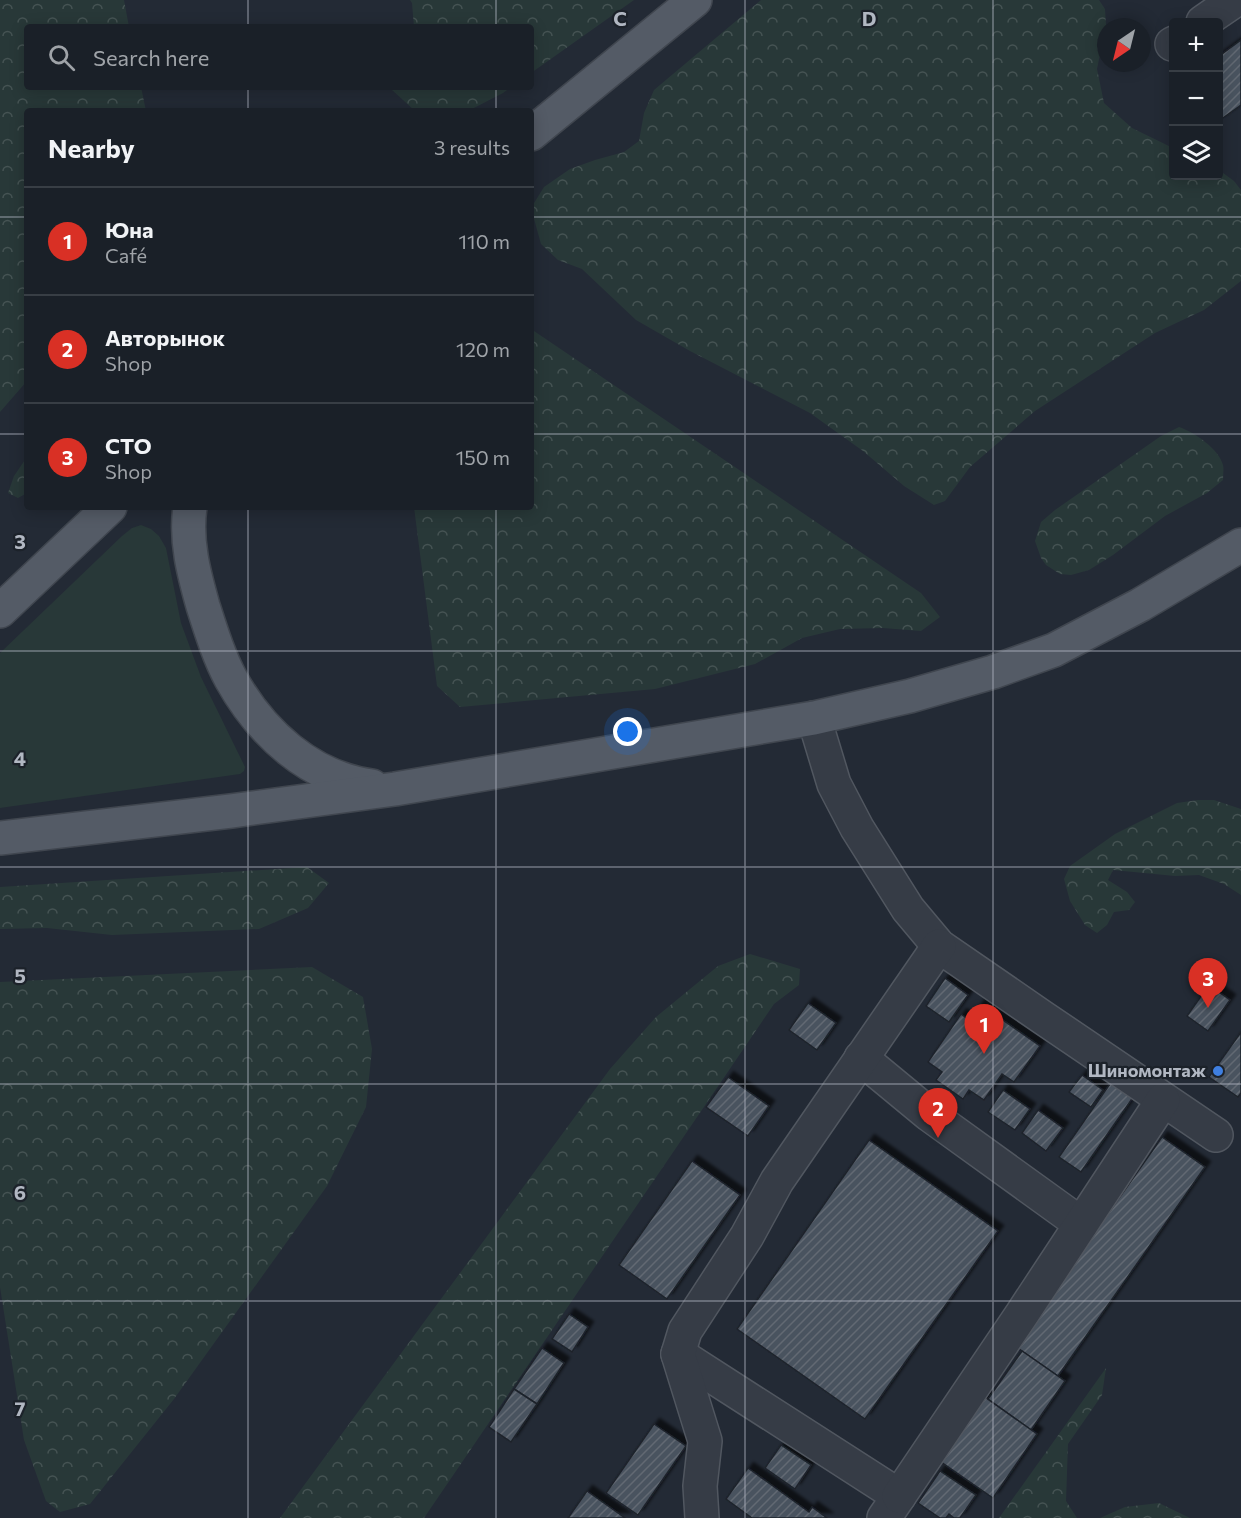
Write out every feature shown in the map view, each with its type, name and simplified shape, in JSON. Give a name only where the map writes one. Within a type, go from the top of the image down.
[{"type":"main road","points":[[534,132],[695,0]]},
{"type":"main road","points":[[0,611],[107,510]]},
{"type":"main road","points":[[190,510],[189,545],[196,584],[213,638],[230,678],[251,711],[278,741],[301,759],[327,774],[360,785],[395,789]]},
{"type":"main road","points":[[0,838],[395,789],[814,718],[909,696],[993,672],[1054,650],[1140,606],[1241,545]]},
{"type":"lane","points":[[1209,18],[1235,0]]},
{"type":"lane","points":[[814,718],[834,784],[856,828],[908,909],[939,946],[1216,1135]]},
{"type":"lane","points":[[702,1518],[700,1486],[705,1441],[678,1354],[685,1331],[747,1236],[777,1181],[939,946]]},
{"type":"lane","points":[[861,1058],[930,1115],[1081,1224]]},
{"type":"lane","points":[[678,1354],[892,1507],[1163,1100]]},
{"type":"green space","points":[[0,0],[124,0],[128,24],[24,24],[24,90],[142,90],[145,108],[24,108],[24,384],[0,412]]},
{"type":"green space","points":[[410,0],[634,0],[534,71],[534,24],[414,24]]},
{"type":"green space","points":[[761,0],[1099,0],[1105,9],[1106,18],[1097,18],[1097,72],[1104,103],[1132,128],[1169,146],[1169,180],[1223,180],[1223,173],[1241,190],[1241,281],[1204,310],[1155,333],[1035,411],[970,467],[945,501],[934,505],[904,486],[863,451],[810,413],[690,351],[636,320],[582,269],[558,260],[541,244],[534,219],[534,203],[544,187],[570,169],[624,152],[639,141],[644,113],[654,90]]},
{"type":"green space","points":[[392,90],[507,90],[474,108],[412,108]]},
{"type":"green space","points":[[534,331],[921,593],[940,617],[921,631],[883,628],[840,629],[802,638],[755,664],[655,689],[460,707],[437,686],[414,510],[534,510]]},
{"type":"green space","points":[[1179,427],[1198,437],[1217,453],[1223,465],[1223,480],[1207,493],[1165,516],[1089,570],[1071,575],[1060,574],[1046,565],[1035,541],[1041,522],[1161,436]]},
{"type":"green space","points":[[24,461],[24,495],[18,498],[8,493],[14,476]]},
{"type":"green space","points":[[141,525],[151,529],[159,536],[166,548],[181,623],[201,677],[245,767],[244,771],[240,774],[0,808],[0,653],[122,536],[132,528]]},
{"type":"green space","points":[[1214,800],[1241,809],[1241,895],[1224,884],[1199,875],[1175,876],[1113,870],[1108,880],[1127,892],[1135,902],[1129,910],[1114,912],[1107,925],[1097,933],[1085,925],[1070,901],[1064,879],[1070,866],[1115,834],[1177,803]]},
{"type":"green space","points":[[307,867],[329,883],[308,908],[259,929],[112,935],[47,928],[0,929],[0,887]]},
{"type":"green space","points":[[750,954],[800,969],[799,985],[774,1004],[424,1518],[280,1518],[610,1069],[656,1017],[718,966]]},
{"type":"green space","points":[[312,967],[363,997],[372,1049],[366,1107],[327,1186],[174,1399],[90,1504],[60,1512],[46,1501],[24,1440],[0,1287],[0,982]]},
{"type":"green space","points":[[1106,1368],[1102,1395],[1068,1444],[1066,1501],[1077,1518],[999,1518]]},
{"type":"green space","points":[[1159,1503],[1190,1518],[1100,1518],[1125,1507]]},
{"type":"building","points":[[1241,40],[1241,105],[1223,118],[1223,72],[1223,53]]},
{"type":"building","points":[[945,978],[968,995],[949,1022],[926,1006]]},
{"type":"building","points":[[1209,985],[1230,1000],[1208,1031],[1187,1016]]},
{"type":"building","points":[[808,1003],[836,1023],[817,1050],[789,1030]]},
{"type":"building","points":[[980,1004],[1040,1046],[1014,1082],[1002,1074],[984,1100],[969,1090],[963,1099],[936,1080],[942,1072],[928,1062],[961,1014],[969,1020]]},
{"type":"building","points":[[1241,1032],[1241,1093],[1238,1097],[1209,1077]]},
{"type":"building","points":[[1082,1075],[1103,1090],[1091,1107],[1069,1092]]},
{"type":"building","points":[[728,1077],[769,1106],[748,1136],[706,1107]]},
{"type":"building","points":[[1112,1081],[1134,1096],[1081,1172],[1059,1157]]},
{"type":"building","points":[[1003,1090],[1030,1109],[1015,1130],[988,1112]]},
{"type":"building","points":[[1038,1110],[1063,1128],[1046,1151],[1022,1133]]},
{"type":"building","points":[[1162,1137],[1205,1167],[1058,1376],[1015,1346]]},
{"type":"building","points":[[869,1140],[998,1231],[865,1419],[737,1329]]},
{"type":"building","points":[[692,1161],[740,1195],[667,1299],[619,1265]]},
{"type":"building","points":[[569,1314],[588,1327],[572,1352],[552,1339]]},
{"type":"building","points":[[542,1348],[564,1363],[537,1404],[514,1389]]},
{"type":"building","points":[[1022,1351],[1065,1381],[1031,1430],[988,1399]]},
{"type":"building","points":[[514,1389],[537,1404],[511,1442],[489,1427]]},
{"type":"building","points":[[979,1393],[1037,1434],[993,1498],[934,1457]]},
{"type":"building","points":[[654,1424],[686,1446],[638,1515],[606,1493]]},
{"type":"building","points":[[781,1445],[811,1465],[795,1489],[765,1468]]},
{"type":"building","points":[[748,1468],[809,1512],[812,1507],[827,1518],[752,1518],[726,1499]]},
{"type":"building","points":[[940,1471],[976,1495],[960,1518],[954,1518],[949,1514],[946,1518],[940,1518],[918,1503]]},
{"type":"building","points":[[587,1491],[625,1518],[568,1518]]},
{"type":"place","name":"СТО","points":[[1208,1008]]},
{"type":"place","name":"Юна","points":[[984,1054]]},
{"type":"place","name":"Шиномонтаж","points":[[1218,1071]]},
{"type":"place","name":"Авторынок","points":[[938,1138]]}]
